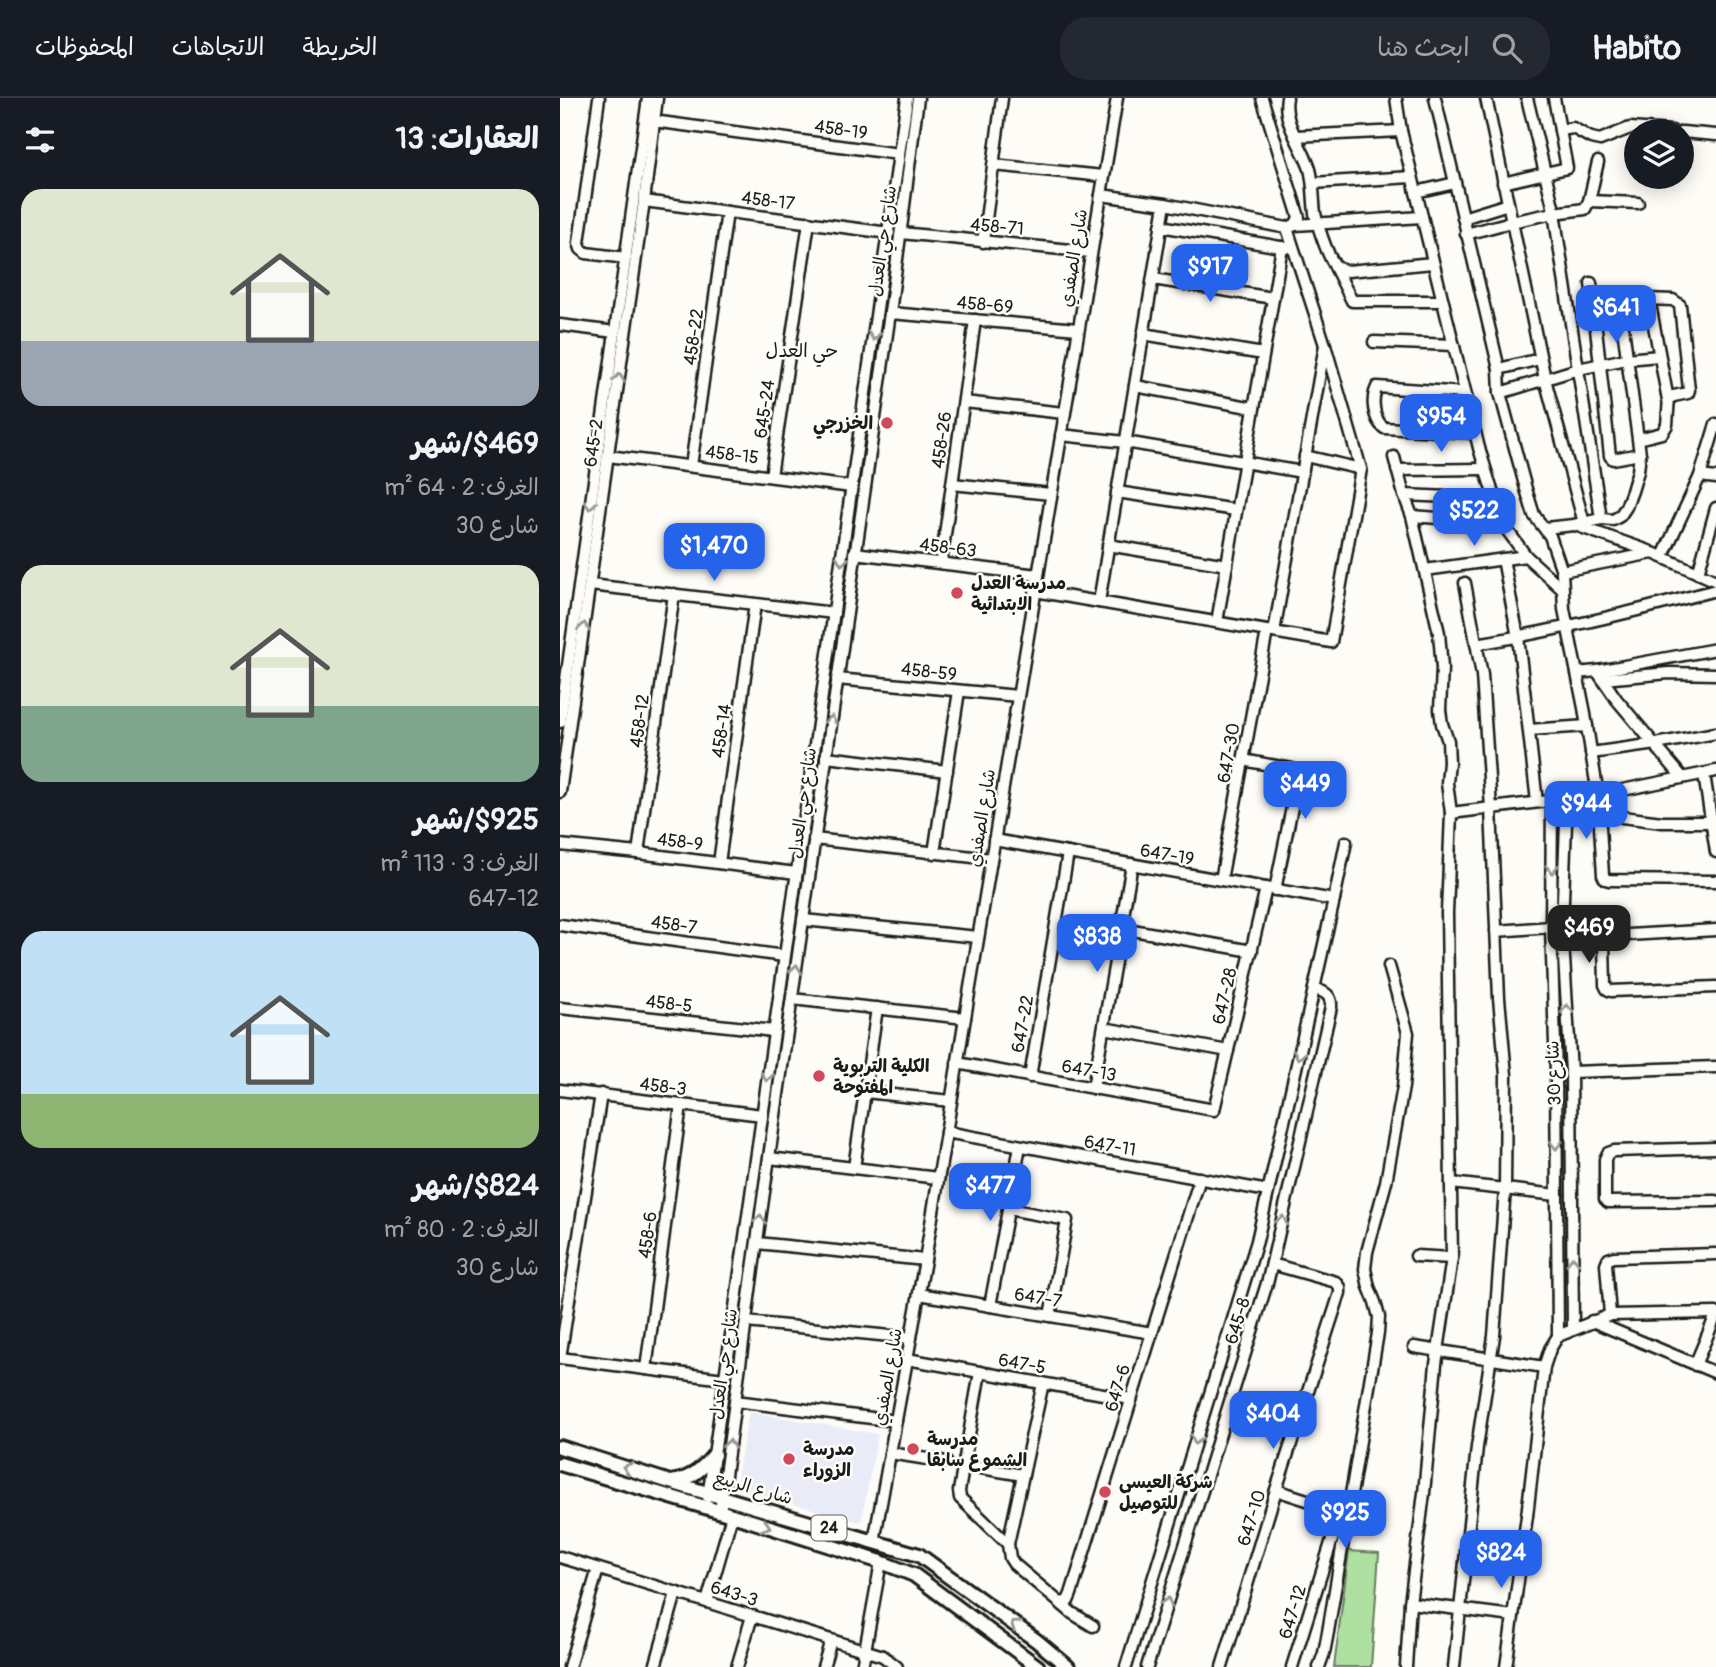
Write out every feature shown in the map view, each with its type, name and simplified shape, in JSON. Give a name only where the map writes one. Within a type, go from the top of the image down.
[{"type":"main road","name":"شارع الربيع","points":[[560,1447],[919,1555],[1037,1641],[1068,1667]]},
{"type":"main road","points":[[670,1482],[692,1475],[714,1455]]},
{"type":"main road","name":"شارع الربيع","points":[[560,1464],[726,1513],[914,1575],[1038,1667]]},
{"type":"street","points":[[599,98],[579,243],[586,253],[626,258]]},
{"type":"street","name":"645-2","points":[[560,792],[569,698],[615,332],[649,98]]},
{"type":"street","name":"645-2","points":[[560,722],[569,698],[590,585],[656,98]]},
{"type":"street","name":"شارع حي العدل","points":[[706,1507],[907,98]]},
{"type":"street","name":"شارع حي العدل","points":[[707,1602],[726,1513],[722,1497],[735,1397],[890,313],[918,98]]},
{"type":"street","points":[[983,242],[1002,98]]},
{"type":"street","name":"شارع الصفدي","points":[[874,1542],[925,1260],[1116,98]]},
{"type":"street","points":[[1262,98],[1298,214],[1298,222],[1291,226]]},
{"type":"street","points":[[1286,98],[1287,113],[1313,183],[1318,225],[1352,301],[1443,301]]},
{"type":"street","points":[[1396,98],[1401,131],[1465,393],[1502,523],[1526,556],[1562,589]]},
{"type":"street","points":[[1435,98],[1499,369],[1500,393],[1534,515],[1553,543],[1562,571],[1567,627],[1599,799],[1603,875],[1605,878],[1716,881]]},
{"type":"street","points":[[1486,98],[1540,359],[1579,524]]},
{"type":"street","points":[[1527,98],[1554,213],[1601,519]]},
{"type":"street","points":[[1503,183],[1567,168],[1554,98]]},
{"type":"street","name":"458-19","points":[[653,121],[899,154]]},
{"type":"street","points":[[1560,130],[1573,128],[1600,140],[1624,130]]},
{"type":"street","points":[[1296,136],[1401,131]]},
{"type":"street","points":[[1694,133],[1716,135]]},
{"type":"street","points":[[1466,234],[1554,213],[1586,209],[1598,162]]},
{"type":"street","points":[[993,165],[1103,176]]},
{"type":"street","points":[[1313,183],[1412,177]]},
{"type":"street","points":[[1416,192],[1455,183]]},
{"type":"street","points":[[1101,195],[1291,226],[1422,217]]},
{"type":"street","name":"458-17","points":[[644,201],[889,233]]},
{"type":"street","points":[[1589,201],[1638,203]]},
{"type":"street","points":[[1099,601],[1165,204]]},
{"type":"street","points":[[1463,218],[1508,204]]},
{"type":"street","name":"458-22","points":[[691,466],[727,212]]},
{"type":"street","name":"645-24","points":[[771,476],[809,222]]},
{"type":"street","points":[[1161,226],[1294,249]]},
{"type":"street","points":[[1035,591],[1331,642],[1361,469],[1294,249],[1291,226]]},
{"type":"street","name":"458-71","points":[[901,233],[1091,252]]},
{"type":"street","points":[[1217,622],[1282,247]]},
{"type":"street","points":[[1334,264],[1340,270],[1348,271],[1433,262]]},
{"type":"street","points":[[1153,279],[1273,298]]},
{"type":"street","points":[[1591,283],[1610,456],[1613,459],[1640,454]]},
{"type":"street","points":[[1545,528],[1601,519],[1613,520],[1620,516],[1626,507],[1638,471],[1640,454],[1619,298],[1673,300],[1680,305],[1689,390],[1688,393],[1673,395],[1668,400]]},
{"type":"street","points":[[1638,439],[1662,433],[1667,425],[1668,400],[1649,299]]},
{"type":"street","name":"458-69","points":[[890,313],[1078,329]]},
{"type":"street","name":"458-26","points":[[941,563],[975,320]]},
{"type":"street","points":[[560,325],[615,332]]},
{"type":"street","points":[[1143,334],[1263,354]]},
{"type":"street","points":[[1374,342],[1454,345]]},
{"type":"street","name":"647-30","points":[[1221,880],[1325,345]]},
{"type":"street","points":[[1500,393],[1578,369],[1626,359],[1659,356]]},
{"type":"street","points":[[1499,369],[1540,359]]},
{"type":"street","points":[[1135,386],[1254,408]]},
{"type":"street","points":[[1465,393],[1377,387],[1374,393],[1377,419],[1384,428],[1475,433]]},
{"type":"street","points":[[964,401],[1064,414]]},
{"type":"street","points":[[1658,554],[1700,476],[1716,424]]},
{"type":"street","points":[[1061,436],[1125,442],[1302,472]]},
{"type":"street","points":[[859,438],[871,439]]},
{"type":"street","name":"458-15","points":[[608,456],[852,486]]},
{"type":"street","points":[[1305,456],[1361,469]]},
{"type":"street","points":[[1394,457],[1412,516],[1439,633],[1442,668],[1440,710],[1448,741],[1447,783],[1451,813],[1447,913],[1452,1258],[1438,1352],[1410,1603],[1406,1667]]},
{"type":"street","points":[[1397,470],[1485,469]]},
{"type":"street","points":[[1700,476],[1716,478]]},
{"type":"street","points":[[952,484],[1051,494]]},
{"type":"street","points":[[1117,492],[1236,510]]},
{"type":"street","points":[[1404,495],[1494,499]]},
{"type":"street","points":[[1698,573],[1716,508]]},
{"type":"street","points":[[1412,516],[1502,523]]},
{"type":"street","points":[[1579,524],[1658,554],[1716,581]]},
{"type":"street","points":[[1108,545],[1227,565]]},
{"type":"street","name":"458-63","points":[[854,553],[1038,575]]},
{"type":"street","points":[[1562,571],[1658,554]]},
{"type":"street","points":[[1425,570],[1526,556]]},
{"type":"street","points":[[1503,559],[1517,637],[1537,802]]},
{"type":"street","points":[[1454,1667],[1477,1447],[1494,1336],[1505,1189],[1507,1075],[1499,998],[1482,675],[1465,583]]},
{"type":"street","points":[[590,585],[834,613]]},
{"type":"street","points":[[1476,644],[1567,627],[1716,590]]},
{"type":"street","name":"458-12","points":[[638,853],[674,594]]},
{"type":"street","name":"458-14","points":[[719,863],[755,604]]},
{"type":"street","points":[[1600,675],[1716,649]]},
{"type":"street","points":[[1577,673],[1716,674]]},
{"type":"street","points":[[1600,675],[1682,777]]},
{"type":"street","name":"458-59","points":[[837,679],[1018,696]]},
{"type":"street","points":[[934,853],[959,691]]},
{"type":"street","points":[[1529,730],[1587,726]]},
{"type":"street","points":[[1591,754],[1716,734]]},
{"type":"street","points":[[826,757],[947,771]]},
{"type":"street","name":"647-28","points":[[1214,1110],[1252,950],[1271,889],[1298,778],[1297,771],[1292,769],[1244,760]]},
{"type":"street","points":[[1451,813],[1552,800],[1599,799],[1682,777],[1716,772]]},
{"type":"street","points":[[1704,774],[1716,852]]},
{"type":"street","points":[[809,788],[821,790]]},
{"type":"street","name":"شارع 30","points":[[1567,799],[1562,925],[1571,1072],[1573,1329]]},
{"type":"street","points":[[1599,799],[1622,817],[1662,822],[1712,822]]},
{"type":"street","name":"شارع 30","points":[[1506,1667],[1544,1367],[1558,1336],[1551,927],[1552,800]]},
{"type":"street","points":[[814,839],[991,859]]},
{"type":"street","name":"647-19","points":[[994,840],[1335,900]]},
{"type":"street","name":"645-8","points":[[1126,1667],[1257,1241],[1346,842]]},
{"type":"street","name":"458-9","points":[[560,845],[796,873]]},
{"type":"street","name":"647-22","points":[[1030,1077],[1068,853]]},
{"type":"street","points":[[1093,1088],[1132,864]]},
{"type":"street","points":[[803,920],[978,937]]},
{"type":"street","name":"458-7","points":[[560,925],[784,956]]},
{"type":"street","points":[[1496,931],[1551,927]]},
{"type":"street","points":[[1121,928],[1252,950]]},
{"type":"street","points":[[1716,930],[1610,936],[1604,943],[1605,985],[1611,991],[1716,987]]},
{"type":"street","points":[[1319,1667],[1328,1632],[1378,1334],[1379,1317],[1368,1287],[1365,1269],[1367,1252],[1386,1182],[1403,1087],[1408,1033],[1389,966]]},
{"type":"street","name":"645-8","points":[[1147,1667],[1272,1264],[1331,1007],[1328,995],[1314,989]]},
{"type":"street","points":[[792,999],[965,1018]]},
{"type":"street","name":"458-5","points":[[560,1008],[774,1031]]},
{"type":"street","points":[[854,1168],[877,1008]]},
{"type":"street","points":[[1104,1028],[1228,1051]]},
{"type":"street","points":[[1555,1058],[1570,1058]]},
{"type":"street","name":"647-13","points":[[957,1063],[1214,1110]]},
{"type":"street","points":[[1571,1072],[1716,1067]]},
{"type":"street","name":"458-3","points":[[560,1090],[762,1115]]},
{"type":"street","points":[[865,1092],[951,1101]]},
{"type":"street","points":[[601,1094],[560,1358],[724,1379]]},
{"type":"street","name":"458-6","points":[[646,1369],[681,1105]]},
{"type":"street","name":"647-11","points":[[946,1132],[1268,1191]]},
{"type":"street","points":[[990,1306],[1020,1146]]},
{"type":"street","points":[[1716,1148],[1614,1151],[1608,1153],[1605,1159],[1605,1199],[1608,1202],[1716,1201]]},
{"type":"street","points":[[769,1158],[938,1178]]},
{"type":"street","name":"647-6","points":[[1061,1603],[1068,1601],[1071,1594],[1200,1178]]},
{"type":"street","points":[[1451,1183],[1556,1195]]},
{"type":"street","points":[[1008,1209],[1067,1220],[1051,1316]]},
{"type":"street","points":[[757,1242],[925,1260]]},
{"type":"street","points":[[1610,1315],[1606,1264],[1608,1259],[1716,1254]]},
{"type":"street","points":[[1416,1256],[1452,1258]]},
{"type":"street","name":"647-10","points":[[1222,1667],[1340,1293],[1336,1282],[1272,1264]]},
{"type":"street","points":[[739,1274],[752,1276]]},
{"type":"street","points":[[1243,1290],[1262,1297]]},
{"type":"street","name":"647-7","points":[[919,1294],[1152,1333]]},
{"type":"street","points":[[1558,1336],[1610,1315],[1716,1314],[1695,1365]]},
{"type":"street","points":[[1592,1321],[1716,1373]]},
{"type":"street","points":[[746,1322],[911,1338]]},
{"type":"street","points":[[1414,1348],[1544,1367]]},
{"type":"street","name":"647-5","points":[[907,1359],[1131,1399]]},
{"type":"street","points":[[980,1372],[963,1465],[960,1498],[1009,1544]]},
{"type":"street","points":[[1043,1383],[1009,1544],[1010,1558],[1072,1613],[1093,1626]]},
{"type":"street","points":[[723,1391],[735,1397],[896,1420]]},
{"type":"street","points":[[890,1453],[946,1462]]},
{"type":"street","points":[[963,1465],[1024,1475]]},
{"type":"street","points":[[1182,1485],[1202,1491]]},
{"type":"street","name":"647-12","points":[[1276,1490],[1341,1511],[1293,1667]]},
{"type":"street","name":"643-3","points":[[560,1557],[883,1656],[897,1667]]},
{"type":"street","points":[[862,1667],[881,1562]]},
{"type":"street","points":[[569,1667],[598,1569]]},
{"type":"street","points":[[654,1667],[676,1593]]},
{"type":"street","points":[[1410,1603],[1513,1616]]},
{"type":"street","points":[[737,1667],[752,1616]]},
{"type":"street","points":[[823,1667],[831,1640]]},
{"type":"shaded area","points":[[749,1412],[878,1434],[861,1522],[742,1490],[736,1482]]},
{"type":"green space","points":[[1349,1551],[1379,1553],[1371,1667],[1334,1667]]},
{"type":"place","name":"الخزرجي","points":[[887,423]]},
{"type":"place","name":"مدرسة العدل الابتدائية","points":[[957,593]]},
{"type":"place","name":"الكلية التربوية المفتوحة","points":[[819,1076]]},
{"type":"place","name":"مدرسة الشموع سابقا","points":[[913,1449]]},
{"type":"place","name":"مدرسة الزوراء","points":[[789,1459]]},
{"type":"place","name":"شركة العيسى للتوصيل","points":[[1105,1492]]},
{"type":"district","name":"حي العدل","points":[[802,351]]}]
